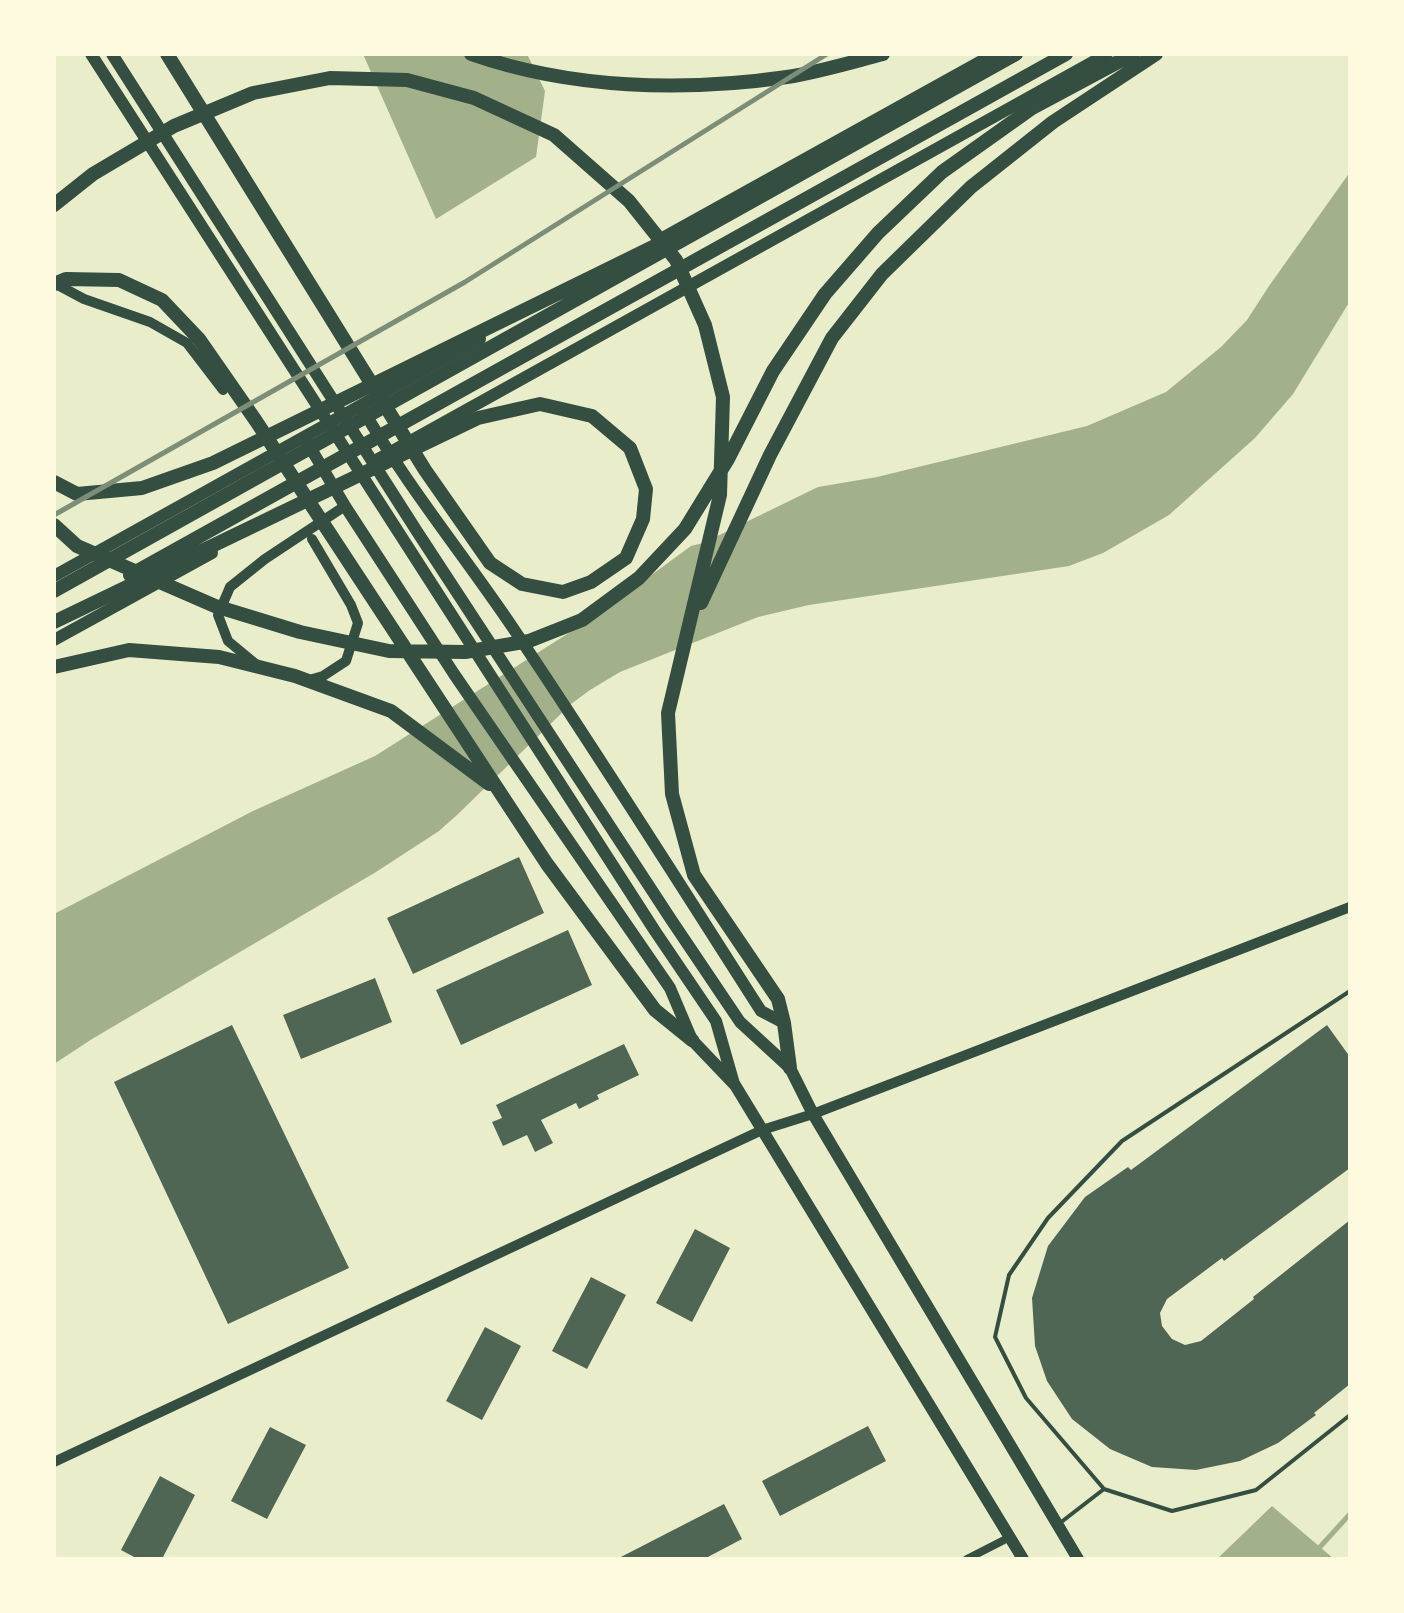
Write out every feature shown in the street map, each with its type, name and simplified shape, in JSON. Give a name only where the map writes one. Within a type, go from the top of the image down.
[{"type":"highway","points":[[54,620],[153,574],[379,466],[407,452],[421,445],[478,418],[540,404],[592,416],[630,448],[646,489],[643,519],[626,558],[591,582],[563,592],[522,584],[490,563],[425,470],[417,456],[409,443],[167,54]]},
{"type":"highway","points":[[471,54],[503,65],[605,84],[692,86],[789,77],[883,54]]},
{"type":"highway","points":[[54,591],[1016,54]]},
{"type":"highway","points":[[54,620],[1066,54]]},
{"type":"highway","points":[[54,525],[77,546],[215,606],[300,632],[389,651],[465,652],[529,641],[582,620],[639,578],[685,529],[728,459],[773,371],[825,294],[878,233],[942,172],[1032,108],[1133,54]]},
{"type":"highway","points":[[689,629],[770,455],[832,338],[882,274],[971,187],[1053,122],[1156,54]]},
{"type":"highway","points":[[54,205],[93,174],[174,126],[253,93],[330,78],[407,80],[474,98],[554,135],[629,201],[676,260],[705,325],[723,397],[720,495],[668,713],[672,794],[694,875],[778,999],[790,1068]]},
{"type":"highway","points":[[54,482],[77,494],[142,488],[213,463],[810,169]]},
{"type":"highway","points":[[54,284],[66,279],[119,280],[162,300],[199,339],[547,864],[655,1010],[692,1040]]},
{"type":"highway","points":[[54,667],[129,650],[219,657],[295,676],[391,711],[499,792]]},
{"type":"main road","points":[[91,54],[716,1021],[735,1085]]},
{"type":"main road","points":[[112,54],[418,533],[672,921],[740,1022],[790,1068],[813,1114],[1078,1559]]},
{"type":"main road","points":[[54,576],[994,54]]},
{"type":"main road","points":[[54,640],[1107,54]]},
{"type":"main road","points":[[360,405],[388,454],[510,624],[586,738],[761,1011],[784,1023]]},
{"type":"main road","points":[[304,437],[454,674],[670,988],[692,1040],[735,1085],[1023,1559]]},
{"type":"street","points":[[54,284],[84,299],[150,322],[187,343],[223,390]]},
{"type":"street","points":[[312,539],[351,605],[358,623],[346,661],[323,676],[296,683],[253,663],[228,641],[218,615],[230,587],[265,559],[345,506]]},
{"type":"street","points":[[54,1462],[762,1130],[813,1114],[1350,907]]},
{"type":"street","points":[[967,1559],[1010,1537]]},
{"type":"lane","points":[[1350,991],[1122,1141],[1048,1218],[1009,1275],[995,1337],[1026,1398],[1104,1489],[1172,1511],[1256,1490],[1350,1415]]},
{"type":"lane","points":[[1058,1525],[1104,1489]]},
{"type":"shaded area","points":[[363,54],[527,54],[545,91],[536,157],[436,219]]},
{"type":"shaded area","points":[[1350,172],[1350,301],[1293,394],[1255,438],[1169,515],[1103,553],[1069,566],[809,605],[758,617],[620,672],[571,704],[439,831],[376,872],[54,1064],[54,914],[253,811],[375,756],[594,617],[691,546],[818,487],[877,477],[1087,426],[1166,392],[1221,347],[1247,320]]},
{"type":"shaded area","points":[[1272,1506],[1334,1559],[1217,1559]]},
{"type":"building","points":[[519,857],[544,913],[413,974],[387,918]]},
{"type":"building","points":[[568,930],[592,985],[461,1045],[436,990]]},
{"type":"building","points":[[375,978],[392,1022],[301,1059],[283,1015]]},
{"type":"building","points":[[232,1025],[349,1268],[228,1324],[114,1082]]},
{"type":"building","points":[[1327,1025],[1350,1057],[1350,1168],[1167,1299],[1160,1313],[1162,1326],[1172,1339],[1185,1345],[1201,1341],[1350,1220],[1350,1384],[1314,1413],[1316,1415],[1278,1443],[1240,1461],[1196,1470],[1152,1467],[1110,1449],[1072,1419],[1047,1381],[1035,1346],[1032,1298],[1048,1246],[1085,1197],[1128,1167],[1131,1170]]},
{"type":"building","points":[[624,1044],[639,1075],[597,1095],[599,1099],[579,1109],[576,1103],[541,1120],[553,1143],[535,1152],[527,1135],[503,1146],[492,1122],[502,1118],[496,1105]]},
{"type":"building","points":[[695,1229],[730,1248],[692,1322],[656,1303]]},
{"type":"building","points":[[591,1277],[626,1295],[587,1369],[552,1351]]},
{"type":"building","points":[[485,1327],[521,1346],[482,1420],[446,1401]]},
{"type":"building","points":[[868,1426],[886,1461],[780,1516],[762,1481]]},
{"type":"building","points":[[270,1427],[306,1445],[267,1519],[231,1501]]},
{"type":"building","points":[[160,1476],[195,1495],[162,1559],[138,1559],[121,1550]]},
{"type":"building","points":[[724,1504],[742,1539],[704,1559],[617,1559]]},
{"type":"waterway","points":[[1309,1559],[1350,1514]]},
{"type":"railway","points":[[54,515],[465,282],[827,54]]}]
